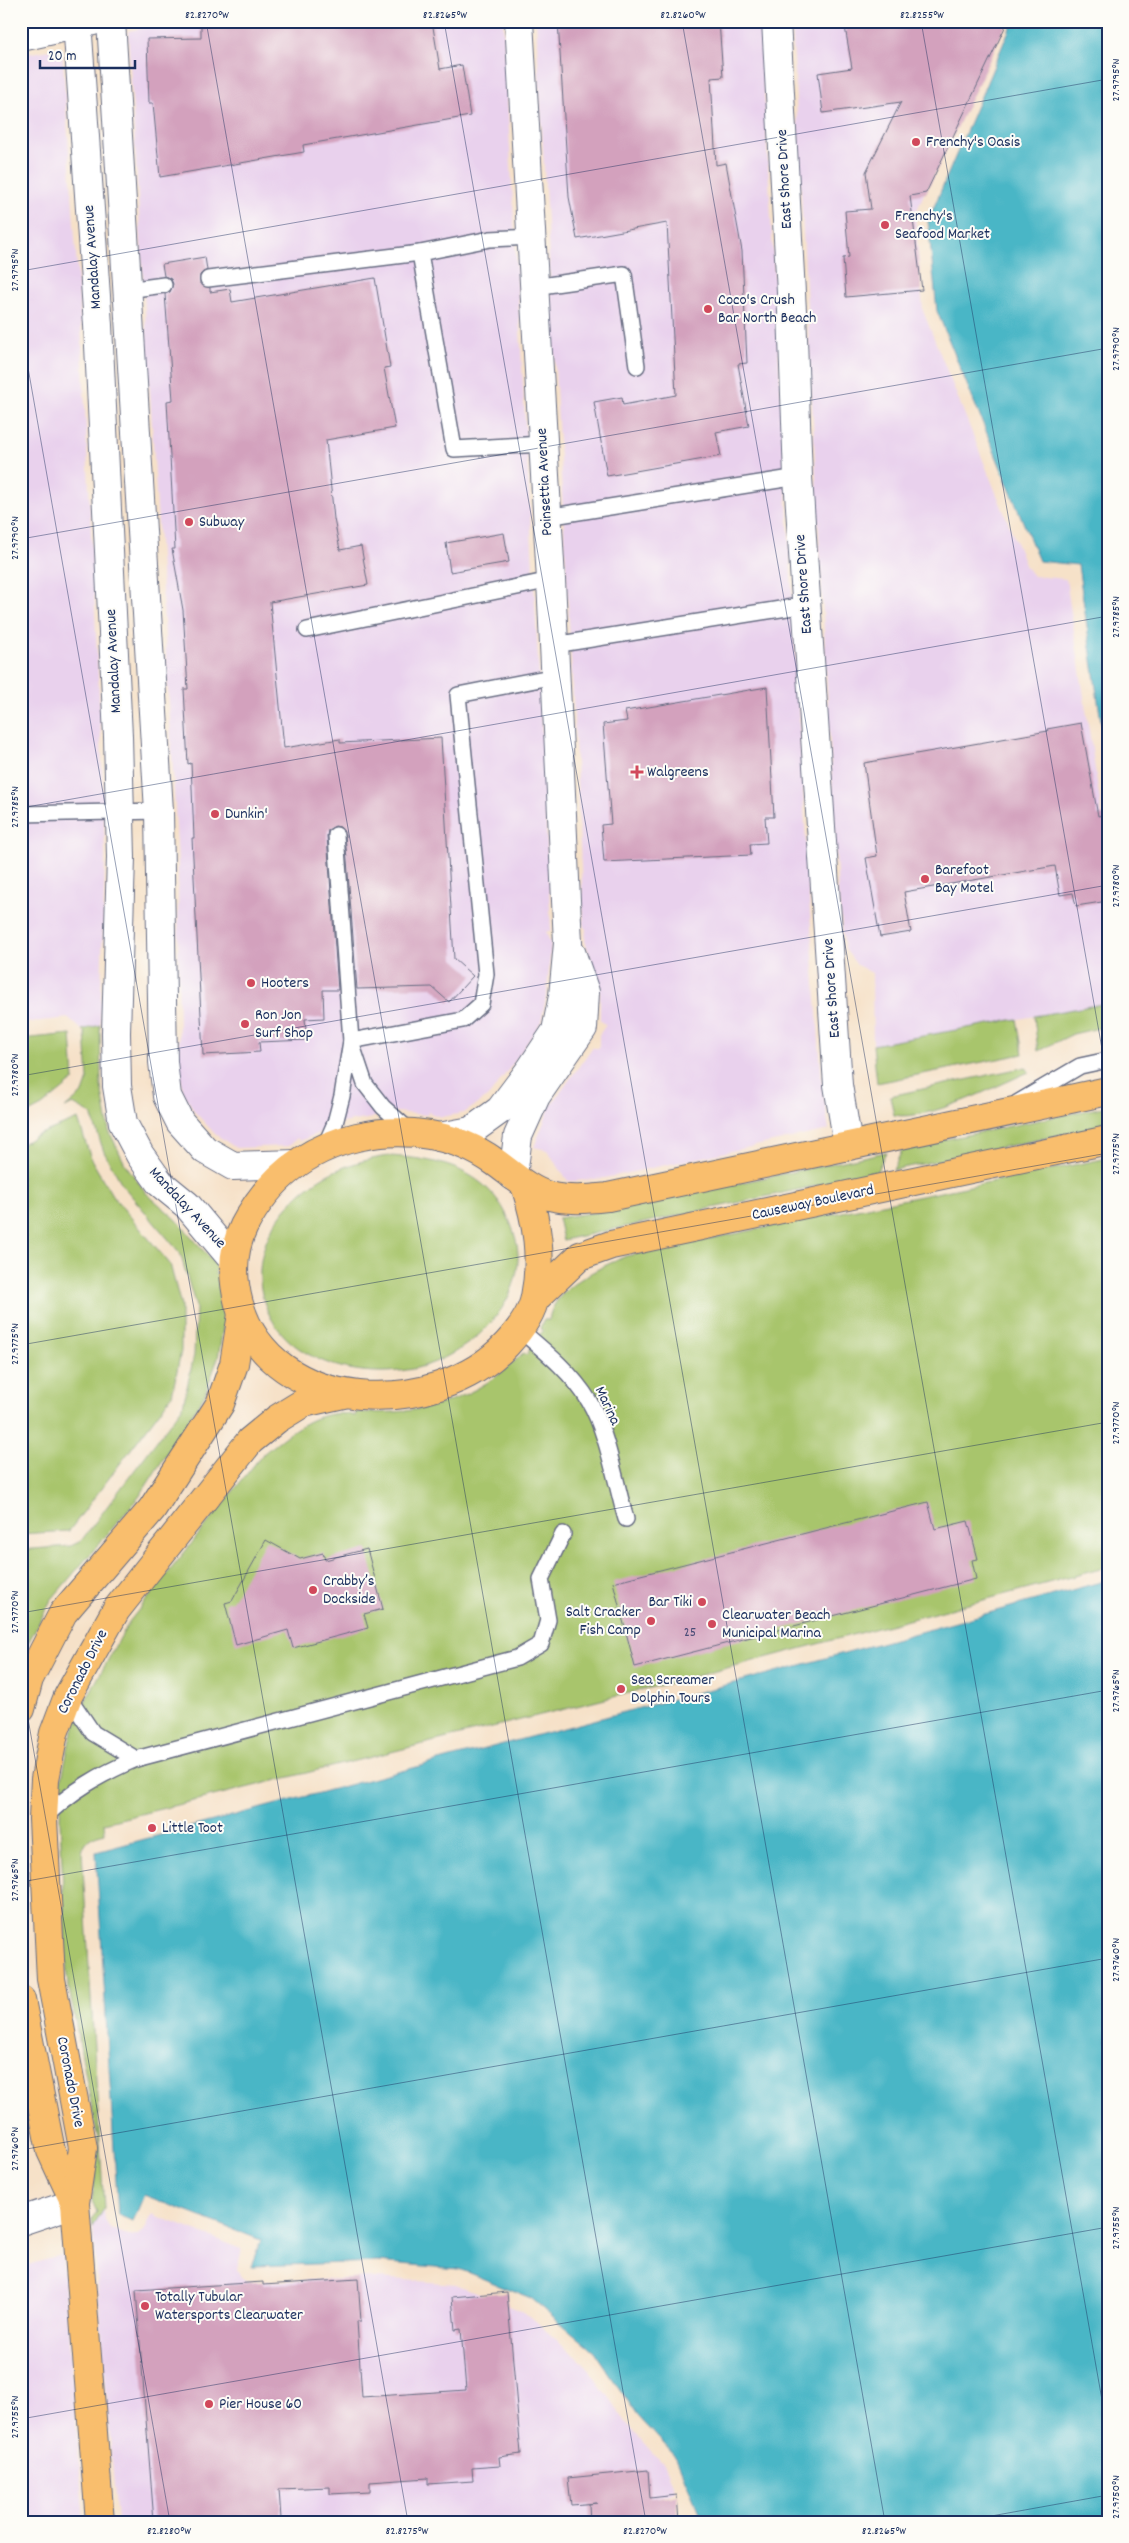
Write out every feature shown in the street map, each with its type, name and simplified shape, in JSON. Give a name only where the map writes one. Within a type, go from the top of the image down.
[{"type":"main road","points":[[519,1180],[536,1217],[539,1249],[535,1299],[520,1330],[494,1357],[460,1377],[422,1392],[384,1396],[343,1394],[312,1383],[279,1365],[257,1342],[242,1314],[235,1288],[234,1261],[239,1237],[250,1214],[268,1187],[296,1164],[323,1149],[358,1136],[411,1132],[439,1137],[471,1147],[519,1180],[549,1196],[575,1200],[608,1196],[1108,1091]]},
{"type":"main road","name":"Causeway Boulevard","points":[[535,1299],[580,1256],[611,1245],[1108,1140]]},
{"type":"main road","points":[[21,1709],[29,1679],[62,1613],[152,1509],[220,1404],[234,1364],[242,1314]]},
{"type":"main road","name":"Coronado Drive","points":[[100,2522],[75,2204],[83,2148],[51,1980],[43,1819],[45,1779],[52,1742],[68,1696],[116,1610],[250,1441],[277,1419],[303,1403],[343,1394]]},
{"type":"main road","name":"Coronado Drive","points":[[21,2000],[51,2151],[75,2204]]},
{"type":"street","name":"Mandalay Avenue","points":[[111,21],[158,811],[163,1062],[167,1096],[180,1122],[205,1150],[233,1166],[296,1164]]},
{"type":"street","name":"Poinsettia Avenue","points":[[439,1137],[471,1131],[500,1110],[556,1031],[563,996],[568,943],[551,580],[519,21]]},
{"type":"street","name":"East Shore Drive","points":[[776,21],[806,605],[838,1085],[848,1145]]},
{"type":"street","name":"Mandalay Avenue","points":[[83,23],[120,811],[121,857],[116,1033],[117,1086],[123,1123],[140,1155],[160,1183],[186,1205],[234,1261]]},
{"type":"street","points":[[21,37],[83,23]]},
{"type":"street","name":"Poinsettia Avenue","points":[[519,1180],[518,1136],[536,1096],[583,1028],[584,992],[568,943]]},
{"type":"street","points":[[21,2202],[75,2204]]},
{"type":"street","points":[[21,2220],[75,2204]]},
{"type":"lane","points":[[208,279],[420,253],[490,239],[532,237]]},
{"type":"lane","points":[[420,253],[454,449],[543,444]]},
{"type":"lane","points":[[534,287],[624,274],[637,366]]},
{"type":"lane","points":[[127,290],[164,285]]},
{"type":"lane","points":[[98,325],[129,324]]},
{"type":"lane","points":[[547,517],[798,477]]},
{"type":"lane","points":[[307,630],[551,580]]},
{"type":"lane","points":[[554,645],[806,605]]},
{"type":"lane","points":[[351,1041],[463,1020],[481,1004],[486,974],[458,695],[556,676]]},
{"type":"lane","points":[[21,814],[158,811]]},
{"type":"lane","points":[[323,1149],[335,1124],[342,1096],[351,1041],[336,836]]},
{"type":"lane","points":[[351,1041],[365,1084],[383,1108],[411,1132]]},
{"type":"lane","points":[[1001,1113],[1080,1066],[1108,1060]]},
{"type":"lane","name":"Marina","points":[[520,1330],[550,1356],[576,1383],[590,1403],[603,1435],[626,1519]]},
{"type":"lane","points":[[43,1819],[61,1800],[82,1786],[136,1759],[517,1658],[541,1644],[548,1620],[541,1580],[563,1534]]},
{"type":"lane","points":[[68,1696],[93,1732],[136,1759]]},
{"type":"shaded area","points":[[180,21],[503,21],[551,930],[546,932],[551,945],[547,992],[541,1022],[517,1058],[489,1096],[464,1113],[441,1117],[428,1112],[427,1115],[385,1111],[372,1118],[341,1123],[300,1141],[297,1138],[289,1146],[236,1148],[215,1134],[194,1111],[183,1091],[179,1062],[178,863],[128,31]]},
{"type":"shaded area","points":[[536,21],[760,21],[809,898],[822,1085],[829,1130],[605,1178],[575,1181],[568,1181],[547,1150],[534,1147],[550,1107],[592,1048],[599,1048],[599,1035],[606,1025],[600,1020],[600,986],[585,941],[586,928],[584,928]]},
{"type":"shaded area","points":[[792,21],[997,21],[915,215],[923,311],[1026,567],[1033,576],[1066,579],[1108,854],[1108,1003],[873,1045],[872,973],[857,965],[845,949],[838,894]]},
{"type":"shaded area","points":[[62,48],[81,326],[105,856],[100,1025],[82,1030],[69,1018],[21,1023],[21,55]]},
{"type":"shaded area","points":[[104,2209],[105,2220],[110,2228],[129,2236],[137,2236],[144,2231],[152,2214],[242,2249],[237,2269],[241,2277],[248,2282],[378,2278],[456,2284],[524,2312],[584,2363],[628,2425],[664,2466],[675,2491],[588,2522],[117,2522],[93,2227]]},
{"type":"shaded area","points":[[62,2255],[84,2522],[21,2522],[21,2267]]},
{"type":"green space","points":[[1108,1003],[1108,1026],[1073,1034],[1038,1051],[1034,1016]]},
{"type":"green space","points":[[1017,1019],[1023,1054],[877,1083],[873,1045]]},
{"type":"green space","points":[[100,1025],[101,1086],[109,1131],[125,1164],[147,1194],[176,1219],[217,1266],[215,1274],[218,1276],[223,1305],[220,1307],[225,1316],[218,1358],[205,1394],[139,1497],[51,1600],[21,1656],[21,1550],[71,1546],[81,1541],[183,1406],[194,1355],[196,1307],[180,1253],[123,1186],[104,1152],[91,1114],[73,1104],[65,1108],[83,1093],[88,1079],[85,1033],[82,1030]]},
{"type":"green space","points":[[71,1034],[74,1080],[42,1106],[21,1117],[21,1039]]},
{"type":"green space","points":[[1026,1067],[1029,1072],[943,1108],[908,1116],[894,1115],[890,1096]]},
{"type":"green space","points":[[1108,1106],[1108,1125],[893,1170],[903,1148]]},
{"type":"green space","points":[[78,1119],[91,1159],[112,1195],[170,1264],[181,1306],[181,1351],[172,1395],[69,1531],[21,1534],[21,1145],[35,1136]]},
{"type":"green space","points":[[886,1152],[876,1173],[563,1240],[558,1218],[616,1209]]},
{"type":"green space","points":[[389,1156],[430,1161],[449,1166],[466,1173],[481,1183],[494,1196],[506,1213],[517,1246],[517,1272],[508,1297],[494,1319],[478,1335],[454,1353],[436,1362],[417,1368],[377,1372],[355,1370],[315,1358],[297,1347],[282,1333],[270,1316],[262,1295],[260,1275],[262,1255],[269,1236],[279,1218],[307,1188],[340,1169],[364,1161]]},
{"type":"green space","points":[[1108,1158],[1108,1567],[678,1681],[104,1823],[105,1833],[90,1839],[85,1844],[82,1852],[104,2209],[93,2227],[92,2218],[97,2212],[92,2201],[99,2145],[67,1978],[60,1820],[61,1783],[70,1739],[83,1705],[129,1622],[262,1455],[293,1431],[317,1418],[329,1414],[355,1416],[356,1412],[380,1413],[425,1408],[467,1394],[486,1383],[523,1353],[527,1355],[533,1342],[543,1331],[540,1328],[544,1320],[549,1320],[552,1309],[568,1289],[591,1273],[626,1256]]},
{"type":"water","points":[[1013,21],[1108,21],[1108,769],[1078,565],[1039,561],[937,311],[928,221]]},
{"type":"water","points":[[1108,1580],[1108,2522],[703,2522],[676,2457],[638,2416],[594,2351],[531,2298],[459,2269],[378,2262],[251,2266],[261,2240],[144,2195],[133,2221],[118,2215],[96,1852],[779,1671]]},
{"type":"building","points":[[291,21],[432,21],[440,69],[462,65],[470,116],[303,145],[304,152],[160,177],[153,103],[149,103],[147,39],[201,38],[201,26],[291,23]]},
{"type":"building","points":[[558,21],[719,21],[723,77],[711,78],[716,165],[726,163],[742,251],[747,363],[738,364],[749,426],[716,432],[721,456],[607,476],[594,402],[622,397],[623,405],[676,395],[667,223],[577,239],[569,197]]},
{"type":"building","points":[[844,21],[1008,21],[926,193],[910,196],[922,290],[846,297],[843,258],[849,257],[845,211],[871,209],[866,172],[901,102],[823,113],[818,73],[852,68]]},
{"type":"building","points":[[205,257],[207,270],[200,275],[200,284],[210,288],[210,292],[230,289],[232,302],[375,278],[390,367],[384,368],[395,428],[326,440],[334,519],[340,550],[361,546],[368,585],[270,602],[284,748],[340,739],[340,743],[441,738],[454,959],[473,976],[449,1002],[432,987],[357,989],[345,834],[340,827],[335,826],[328,830],[327,836],[338,990],[323,990],[324,1018],[305,1019],[307,1040],[259,1042],[260,1052],[203,1055],[192,838],[194,838],[191,763],[188,764],[184,689],[188,689],[183,610],[172,549],[175,549],[167,401],[173,400],[165,294],[170,292],[173,284],[171,279],[164,276],[162,264]]},
{"type":"building","points":[[504,533],[509,562],[450,572],[446,543]]},
{"type":"building","name":"Walgreens","points":[[767,687],[774,817],[765,817],[767,843],[750,844],[751,855],[604,862],[601,825],[611,824],[603,724],[627,721],[625,711]]},
{"type":"building","points":[[1081,723],[1098,816],[1108,814],[1108,901],[1076,906],[1073,893],[1060,895],[1055,866],[904,892],[911,932],[880,937],[866,858],[877,856],[864,763],[1048,731],[1047,729]]},
{"type":"building","name":"Clearwater Beach Municipal Marina","points":[[928,1502],[935,1529],[968,1521],[978,1559],[972,1560],[976,1579],[635,1667],[613,1582]]},
{"type":"building","name":"Crabby’s Dockside","points":[[266,1540],[300,1559],[323,1553],[325,1560],[367,1549],[383,1609],[364,1614],[368,1628],[293,1648],[288,1630],[236,1645],[225,1603],[232,1601]]},
{"type":"building","points":[[358,2279],[361,2321],[357,2321],[362,2397],[466,2390],[461,2329],[455,2330],[452,2297],[507,2292],[521,2454],[499,2457],[500,2466],[472,2468],[473,2481],[428,2484],[428,2478],[370,2482],[370,2492],[330,2494],[330,2487],[279,2489],[281,2519],[230,2522],[154,2522],[136,2290],[263,2282],[263,2285]]},
{"type":"building","points":[[648,2470],[650,2498],[677,2495],[679,2522],[590,2522],[589,2504],[597,2503],[571,2505],[568,2478]]},
{"type":"place","name":"Frenchy's Oasis","points":[[916,142]]},
{"type":"place","name":"Frenchy's Seafood Market","points":[[885,225]]},
{"type":"place","name":"Coco's Crush Bar North Beach","points":[[708,309]]},
{"type":"place","name":"Subway","points":[[189,522]]},
{"type":"place","name":"Walgreens","points":[[637,772]]},
{"type":"place","name":"Dunkin'","points":[[215,814]]},
{"type":"place","name":"Barefoot Bay Motel","points":[[925,879]]},
{"type":"place","name":"Hooters","points":[[251,983]]},
{"type":"place","name":"Ron Jon Surf Shop","points":[[245,1024]]},
{"type":"place","name":"Crabby’s Dockside","points":[[313,1590]]},
{"type":"place","name":"Bar Tiki","points":[[702,1602]]},
{"type":"place","name":"Salt Cracker Fish Camp","points":[[651,1621]]},
{"type":"place","name":"Clearwater Beach Municipal Marina","points":[[712,1624]]},
{"type":"place","name":"Sea Screamer Dolphin Tours","points":[[621,1689]]},
{"type":"place","name":"Little Toot","points":[[152,1828]]},
{"type":"place","name":"Totally Tubular Watersports Clearwater","points":[[145,2306]]},
{"type":"place","name":"Pier House 60","points":[[209,2404]]}]
